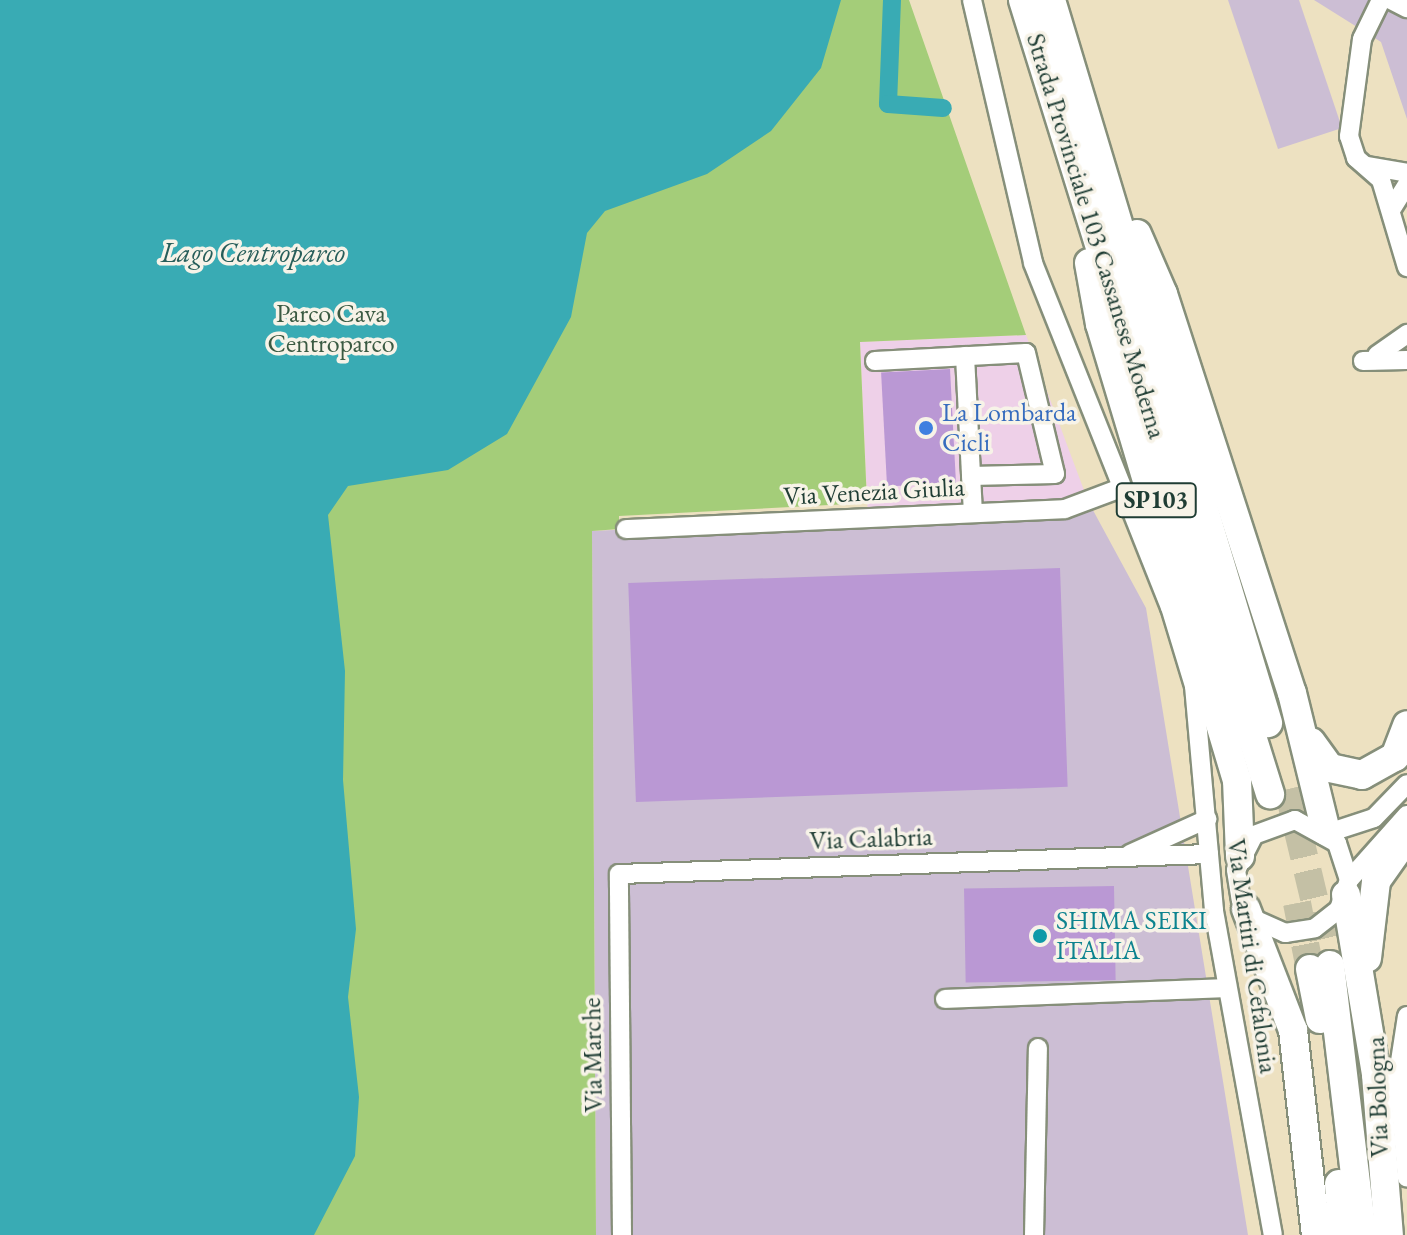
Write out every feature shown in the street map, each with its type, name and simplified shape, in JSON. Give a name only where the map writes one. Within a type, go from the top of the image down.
[{"type":"highway","name":"Strada Provinciale 103 Cassanese Moderna","points":[[1023,0],[1080,140],[1279,791]]},
{"type":"highway","name":"Strada Provinciale 103 Cassanese Moderna","points":[[1051,0],[1080,140]]},
{"type":"highway","name":"SP103","points":[[1080,140],[1163,294],[1292,693],[1315,754],[1342,773],[1387,765],[1407,725]]},
{"type":"highway","name":"SP103","points":[[1080,140],[1100,324],[1237,780],[1240,856]]},
{"type":"highway","name":"SP103","points":[[1292,693],[1327,832]]},
{"type":"highway","points":[[1363,990],[1376,881],[1407,837]]},
{"type":"highway","points":[[1347,887],[1363,990],[1389,1235]]},
{"type":"highway","points":[[1246,909],[1293,1030],[1316,1235]]},
{"type":"highway","points":[[1342,1235],[1320,967],[1362,1235]]},
{"type":"street","name":"Via Martiri di Cefalonia","points":[[972,0],[1033,263],[1194,686],[1209,854],[1226,988],[1273,1235]]},
{"type":"street","points":[[1381,0],[1362,39],[1349,136],[1365,165],[1381,180],[1407,267]]},
{"type":"street","points":[[1391,0],[1407,8]]},
{"type":"street","points":[[1365,165],[1407,173]]},
{"type":"street","points":[[1391,210],[1407,184]]},
{"type":"street","points":[[1407,334],[1367,359],[1407,360]]},
{"type":"street","points":[[875,361],[1026,353],[1055,474],[971,476]]},
{"type":"street","points":[[965,356],[973,513]]},
{"type":"street","name":"Via Venezia Giulia","points":[[626,529],[1065,509],[1121,488]]},
{"type":"street","points":[[1407,784],[1374,818],[1327,832],[1280,821],[1254,835],[1240,856],[1237,885],[1246,909],[1270,928],[1300,933],[1329,920],[1347,887],[1407,815]]},
{"type":"street","name":"Via Calabria","points":[[1127,856],[1207,819]]},
{"type":"street","points":[[1327,832],[1345,856],[1347,887]]},
{"type":"street","name":"Via Calabria","points":[[618,875],[1209,854]]},
{"type":"street","name":"Via Marche","points":[[618,875],[622,1235]]},
{"type":"street","points":[[945,999],[1226,988]]},
{"type":"street","name":"Via Bologna","points":[[1407,1016],[1398,1074],[1407,1178]]},
{"type":"street","points":[[1034,1235],[1038,1048]]},
{"type":"shaded area","points":[[1228,0],[1299,0],[1342,128],[1278,149]]},
{"type":"shaded area","points":[[1314,0],[1407,0],[1407,119],[1381,42]]},
{"type":"shaded area","points":[[1026,335],[1088,501],[868,518],[860,342]]},
{"type":"shaded area","points":[[1088,501],[1146,608],[1248,1235],[596,1235],[592,531],[1065,509]]},
{"type":"green space","name":"Lago Centroparco","points":[[0,0],[909,0],[1026,335],[860,342],[867,503],[619,516],[619,529],[592,531],[596,1235],[0,1235]]},
{"type":"water","name":"Lago Centroparco","points":[[0,0],[841,0],[821,68],[771,131],[707,174],[605,211],[587,233],[571,317],[507,434],[448,470],[348,486],[328,515],[345,671],[343,780],[356,929],[348,997],[359,1097],[355,1156],[314,1235],[0,1235]]},
{"type":"building","points":[[950,369],[956,483],[887,486],[881,373]]},
{"type":"building","points":[[1060,568],[1068,787],[636,802],[628,583]]},
{"type":"building","name":"SHIMA SEIKI ITALIA","points":[[1114,886],[1116,980],[966,983],[964,889]]},
{"type":"waterway","points":[[892,0],[888,104],[943,108]]},
{"type":"tunnel","points":[[1288,789],[1330,965]]},
{"type":"tunnel","points":[[1297,903],[1310,969]]},
{"type":"place","name":"La Lombarda Cicli","points":[[926,428]]},
{"type":"place","name":"SHIMA SEIKI ITALIA","points":[[1040,936]]},
{"type":"park label","name":"Parco Cava Centroparco","points":[[331,329]]}]
